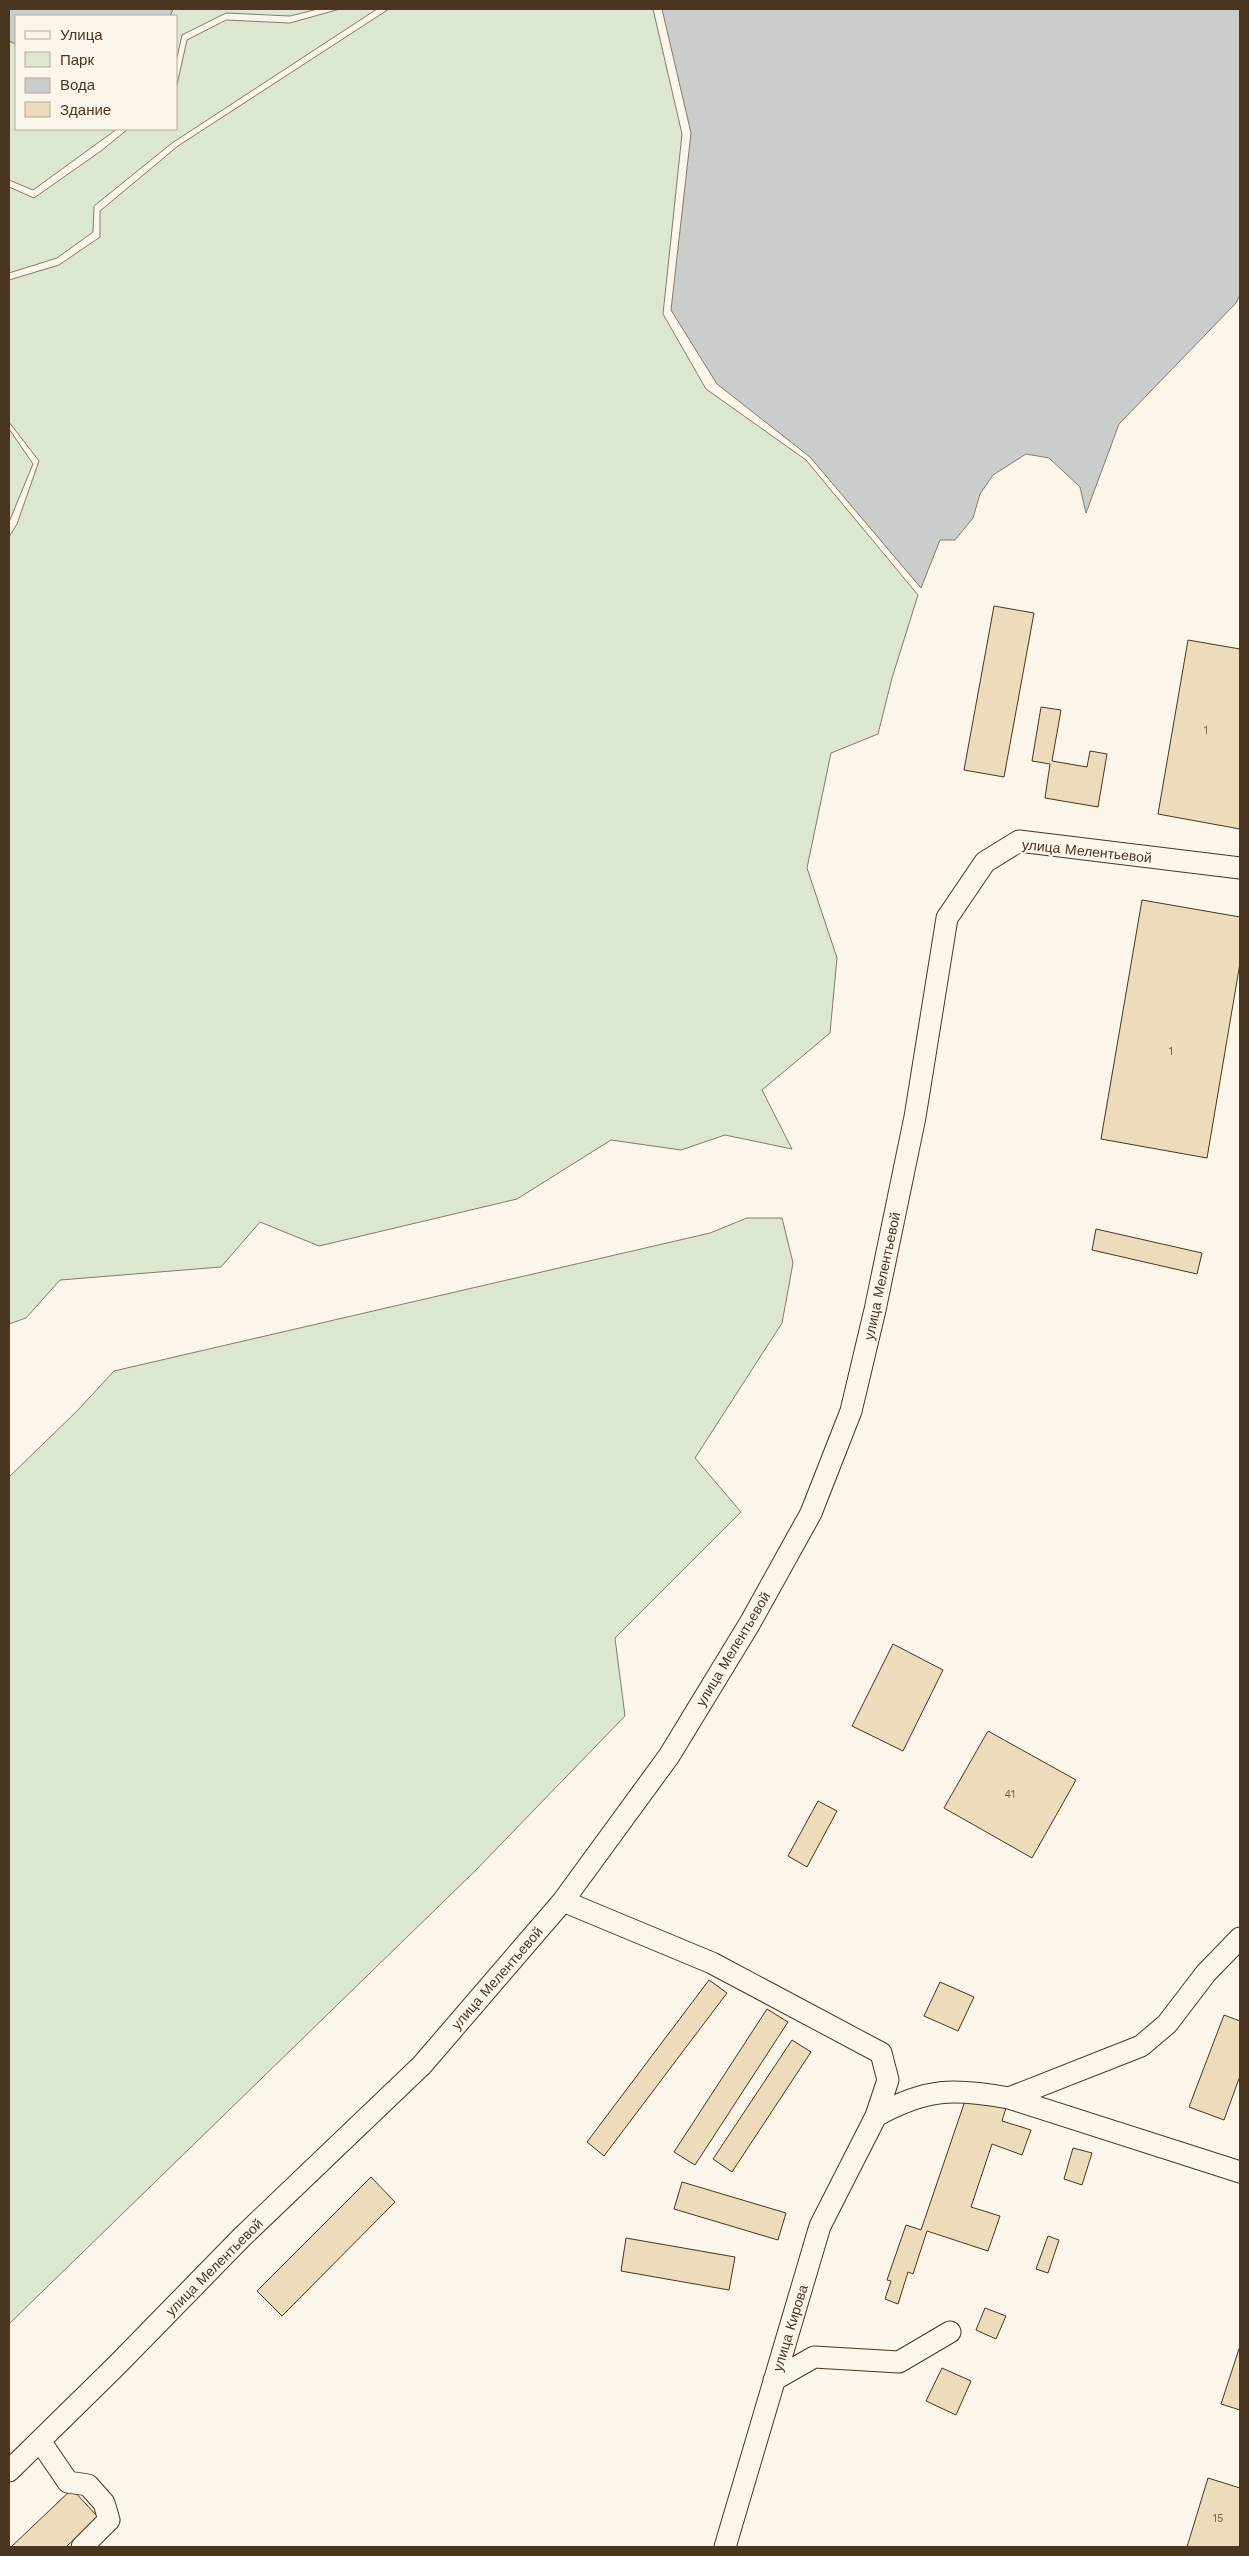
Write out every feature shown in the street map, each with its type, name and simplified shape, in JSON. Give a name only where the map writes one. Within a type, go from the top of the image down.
[{"type":"street","name":"улица Мелентьевой","points":[[9,2471],[242,2237],[422,2066],[563,1901],[668,1756],[750,1624],[811,1513],[851,1411],[875,1310],[915,1117],[947,918],[985,862],[1019,841],[1240,868]]},
{"type":"street","name":"улица Кирова","points":[[563,1901],[712,1963],[881,2053],[888,2080],[876,2116],[820,2226],[725,2547]]},
{"type":"street","points":[[1009,2098],[1142,2046],[1168,2024],[1206,1973],[1240,1938]]},
{"type":"street","points":[[876,2116],[902,2102],[947,2091],[970,2091],[1009,2098],[1240,2172]]},
{"type":"street","points":[[774,2380],[814,2357],[899,2362],[950,2332]]},
{"type":"street","points":[[40,2441],[68,2482],[88,2485],[104,2503],[109,2520],[82,2547]]},
{"type":"green space","points":[[173,9],[318,9],[290,16],[226,13],[182,35],[178,53],[178,15],[170,15]]},
{"type":"green space","points":[[340,9],[377,9],[172,143],[94,206],[93,232],[57,258],[9,273],[9,187],[34,198],[101,151],[127,130],[178,130],[178,80],[187,40],[226,20],[290,23]]},
{"type":"green space","points":[[389,9],[653,9],[682,134],[663,314],[706,389],[806,460],[918,595],[892,678],[878,734],[831,753],[807,868],[837,958],[830,1033],[762,1090],[792,1149],[725,1135],[681,1150],[611,1140],[517,1199],[319,1246],[260,1222],[221,1267],[60,1280],[26,1318],[9,1324],[9,537],[17,524],[39,461],[9,422],[9,280],[59,265],[100,237],[100,211],[178,146]]},
{"type":"green space","points":[[9,41],[15,44],[15,130],[116,130],[33,190],[9,180]]},
{"type":"green space","points":[[9,429],[33,464],[9,522]]},
{"type":"green space","points":[[747,1218],[782,1218],[793,1263],[782,1323],[695,1458],[741,1512],[615,1638],[625,1716],[476,1870],[9,2324],[9,1477],[78,1410],[114,1371],[710,1233]]},
{"type":"water","points":[[9,9],[173,9],[170,15],[15,15],[15,44],[9,41]]},
{"type":"water","points":[[662,9],[1240,9],[1240,294],[1236,303],[1119,424],[1086,513],[1080,487],[1049,458],[1026,454],[993,475],[980,494],[973,518],[955,540],[940,540],[921,588],[810,457],[717,384],[671,310],[691,133]]},
{"type":"building","points":[[994,606],[1034,613],[1004,777],[964,770]]},
{"type":"building","points":[[1188,640],[1240,649],[1240,829],[1158,814]]},
{"type":"building","points":[[1041,707],[1061,710],[1052,761],[1087,767],[1090,751],[1107,754],[1098,807],[1045,798],[1050,764],[1032,761]]},
{"type":"building","points":[[1142,900],[1240,917],[1240,963],[1207,1158],[1101,1139]]},
{"type":"building","points":[[1096,1229],[1202,1253],[1197,1274],[1092,1250]]},
{"type":"building","points":[[893,1644],[943,1670],[903,1751],[852,1726]]},
{"type":"building","points":[[988,1731],[1076,1780],[1032,1858],[944,1808]]},
{"type":"building","points":[[818,1801],[837,1811],[807,1867],[788,1856]]},
{"type":"building","points":[[709,1980],[727,1993],[604,2156],[587,2142]]},
{"type":"building","points":[[940,1982],[974,1997],[958,2031],[924,2016]]},
{"type":"building","points":[[767,2009],[788,2022],[695,2165],[674,2152]]},
{"type":"building","points":[[1224,2015],[1240,2021],[1240,2076],[1224,2120],[1189,2107]]},
{"type":"building","points":[[792,2040],[811,2052],[732,2172],[713,2159]]},
{"type":"building","points":[[967,2095],[1006,2108],[1002,2121],[1031,2130],[1022,2155],[992,2144],[971,2207],[1000,2216],[988,2251],[927,2231],[913,2274],[908,2272],[898,2304],[885,2299],[891,2281],[887,2280],[906,2225],[921,2230]]},
{"type":"building","points":[[1073,2148],[1092,2153],[1082,2185],[1064,2179]]},
{"type":"building","points":[[371,2177],[395,2202],[282,2316],[257,2291]]},
{"type":"building","points":[[682,2182],[786,2213],[778,2240],[674,2209]]},
{"type":"building","points":[[1048,2236],[1059,2240],[1048,2273],[1036,2269]]},
{"type":"building","points":[[626,2238],[735,2257],[729,2290],[621,2271]]},
{"type":"building","points":[[985,2308],[1006,2316],[996,2339],[976,2330]]},
{"type":"building","points":[[1240,2346],[1240,2410],[1221,2404]]},
{"type":"building","points":[[942,2368],[971,2381],[956,2415],[926,2401]]},
{"type":"building","points":[[1208,2478],[1240,2488],[1240,2547],[1187,2547]]},
{"type":"building","points":[[72,2489],[98,2517],[66,2547],[11,2547]]}]
